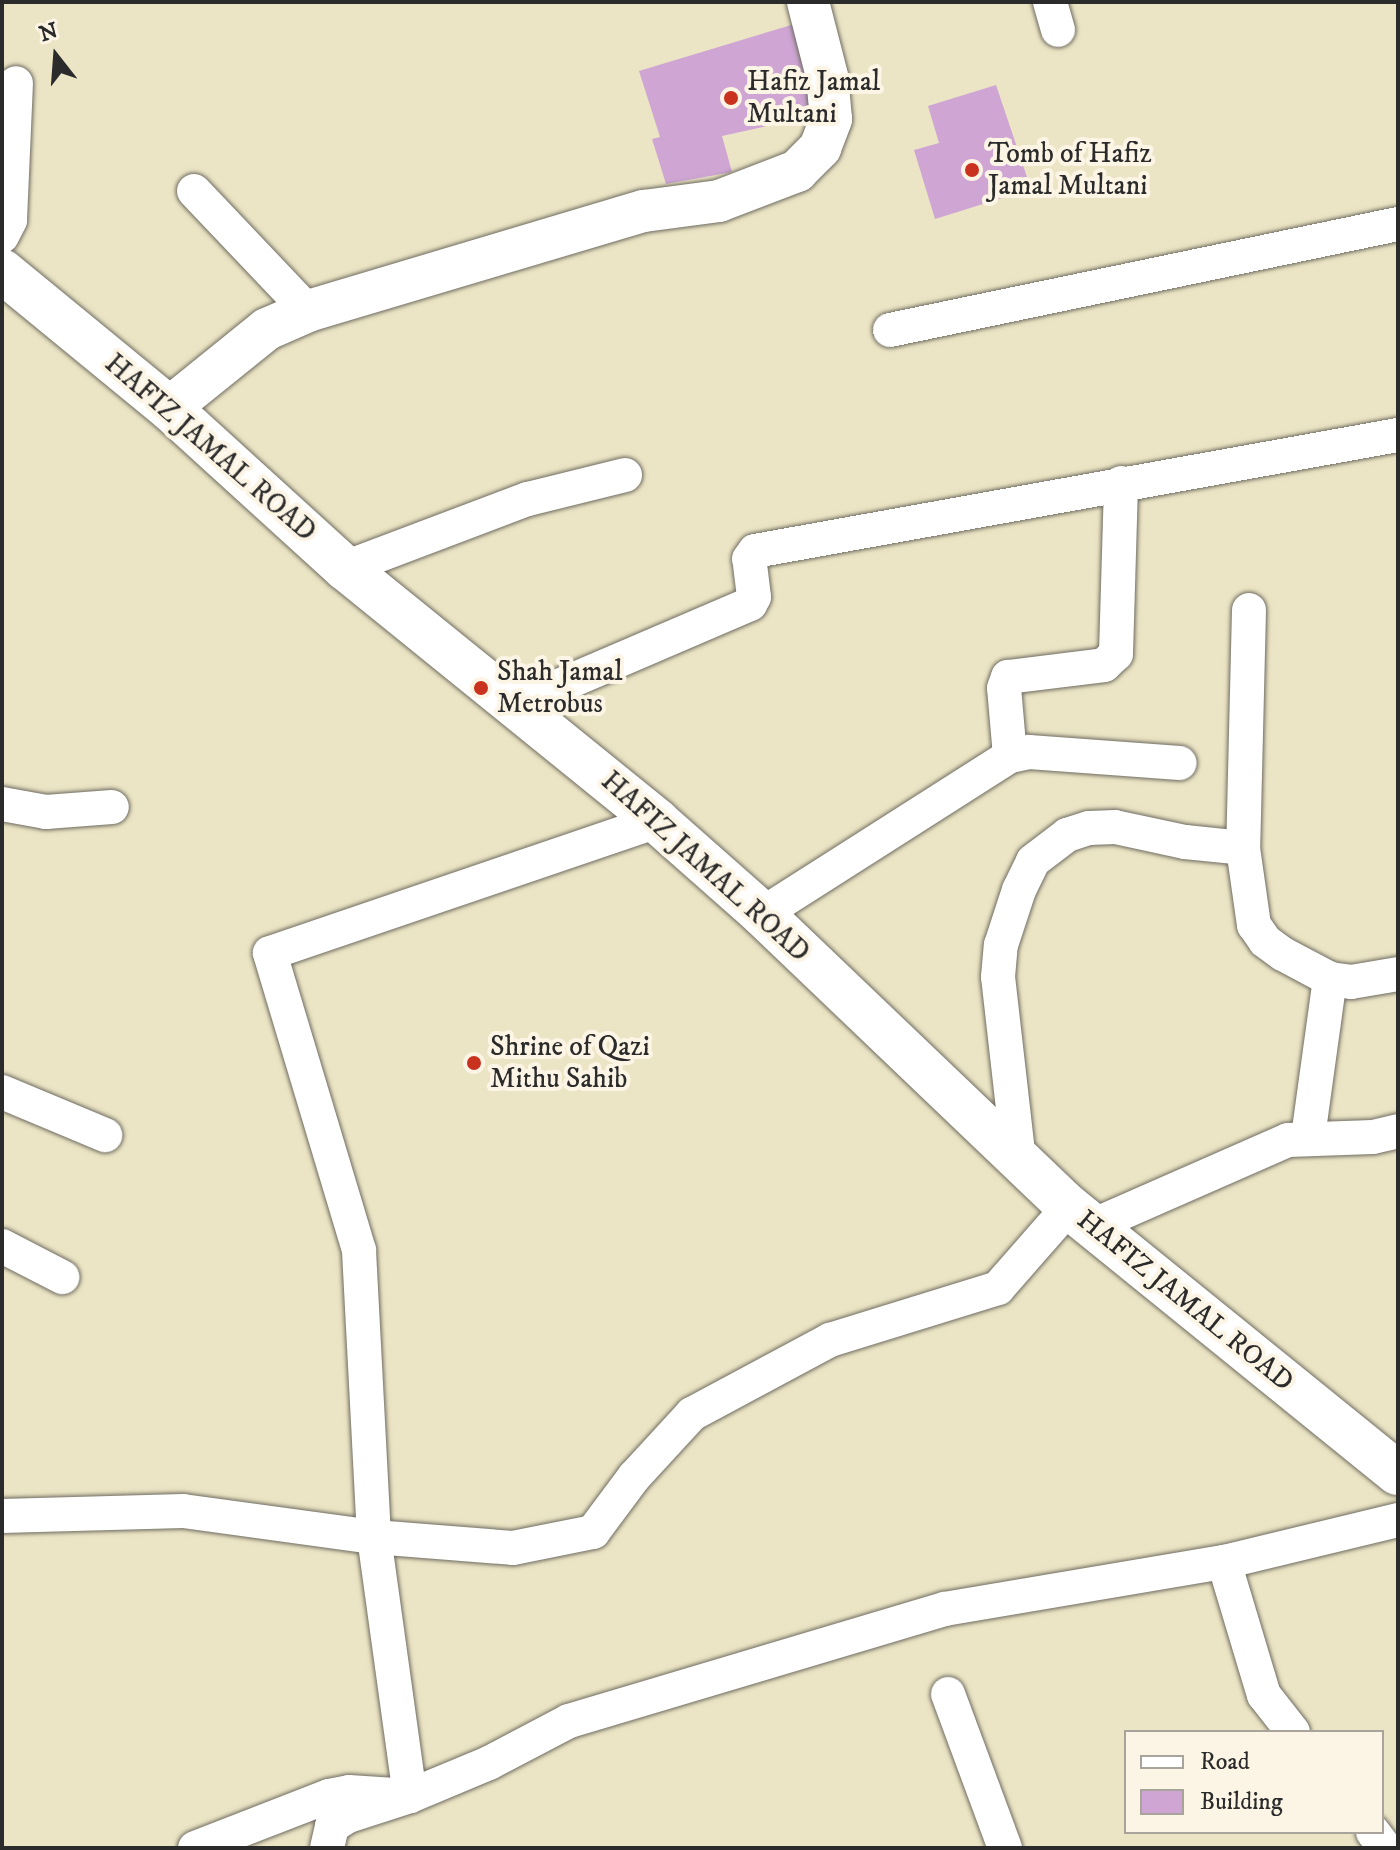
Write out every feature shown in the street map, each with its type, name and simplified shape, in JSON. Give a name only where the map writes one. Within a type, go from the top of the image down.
[{"type":"main road","name":"HAFIZ JAMAL ROAD","points":[[2,271],[169,408],[345,568],[517,704],[657,821],[762,914],[1080,1217],[1398,1473]]},
{"type":"street","points":[[169,408],[267,329],[308,311],[644,211],[719,201],[797,171],[820,148],[831,119],[827,76],[808,2]]},
{"type":"street","points":[[2,236],[10,220],[16,83]]},
{"type":"street","points":[[194,191],[308,311]]},
{"type":"street","points":[[890,330],[1398,224]]},
{"type":"street","points":[[517,704],[750,604],[754,597],[749,559],[755,551],[1398,435]]},
{"type":"street","points":[[345,568],[528,499],[625,475]]},
{"type":"street","points":[[1010,756],[1004,688],[1008,677],[1104,665],[1116,654],[1121,483]]},
{"type":"street","points":[[1249,610],[1243,848],[1254,925],[1265,941],[1330,979],[1351,982],[1398,974]]},
{"type":"street","points":[[762,914],[1010,756],[1029,752],[1180,763]]},
{"type":"street","points":[[2,804],[46,812],[112,807]]},
{"type":"street","points":[[410,1796],[374,1537],[359,1250],[270,953],[657,821]]},
{"type":"street","points":[[1019,1161],[998,977],[1001,945],[1019,890],[1033,861],[1067,835],[1089,828],[1115,827],[1185,842],[1243,848]]},
{"type":"street","points":[[1308,1137],[1330,979]]},
{"type":"street","points":[[2,1092],[105,1135]]},
{"type":"street","points":[[2,1516],[183,1511],[374,1537],[513,1548],[593,1532],[634,1477],[692,1414],[830,1340],[998,1288],[1080,1217],[1288,1140],[1373,1137],[1398,1131]]},
{"type":"street","points":[[2,1246],[62,1277]]},
{"type":"street","points":[[327,1848],[332,1826],[348,1816],[410,1796],[489,1763],[569,1721],[945,1609],[1224,1562],[1398,1520]]},
{"type":"street","points":[[1224,1562],[1264,1695],[1291,1730]]},
{"type":"street","points":[[948,1694],[1005,1848]]},
{"type":"street","points":[[195,1848],[329,1796],[349,1792],[410,1796]]},
{"type":"building","name":"Hafiz Jamal Multani","points":[[798,23],[812,116],[722,136],[732,172],[666,184],[652,139],[660,137],[639,71]]},
{"type":"building","name":"Tomb of Hafiz Jamal Multani","points":[[996,85],[1031,189],[935,219],[914,150],[939,143],[928,106]]},
{"type":"place","name":"Hafiz Jamal Multani","points":[[731,98]]},
{"type":"place","name":"Tomb of Hafiz Jamal Multani","points":[[972,170]]},
{"type":"place","name":"Shah Jamal Metrobus","points":[[481,688]]},
{"type":"place","name":"Shrine of Qazi Mithu Sahib","points":[[474,1063]]}]
